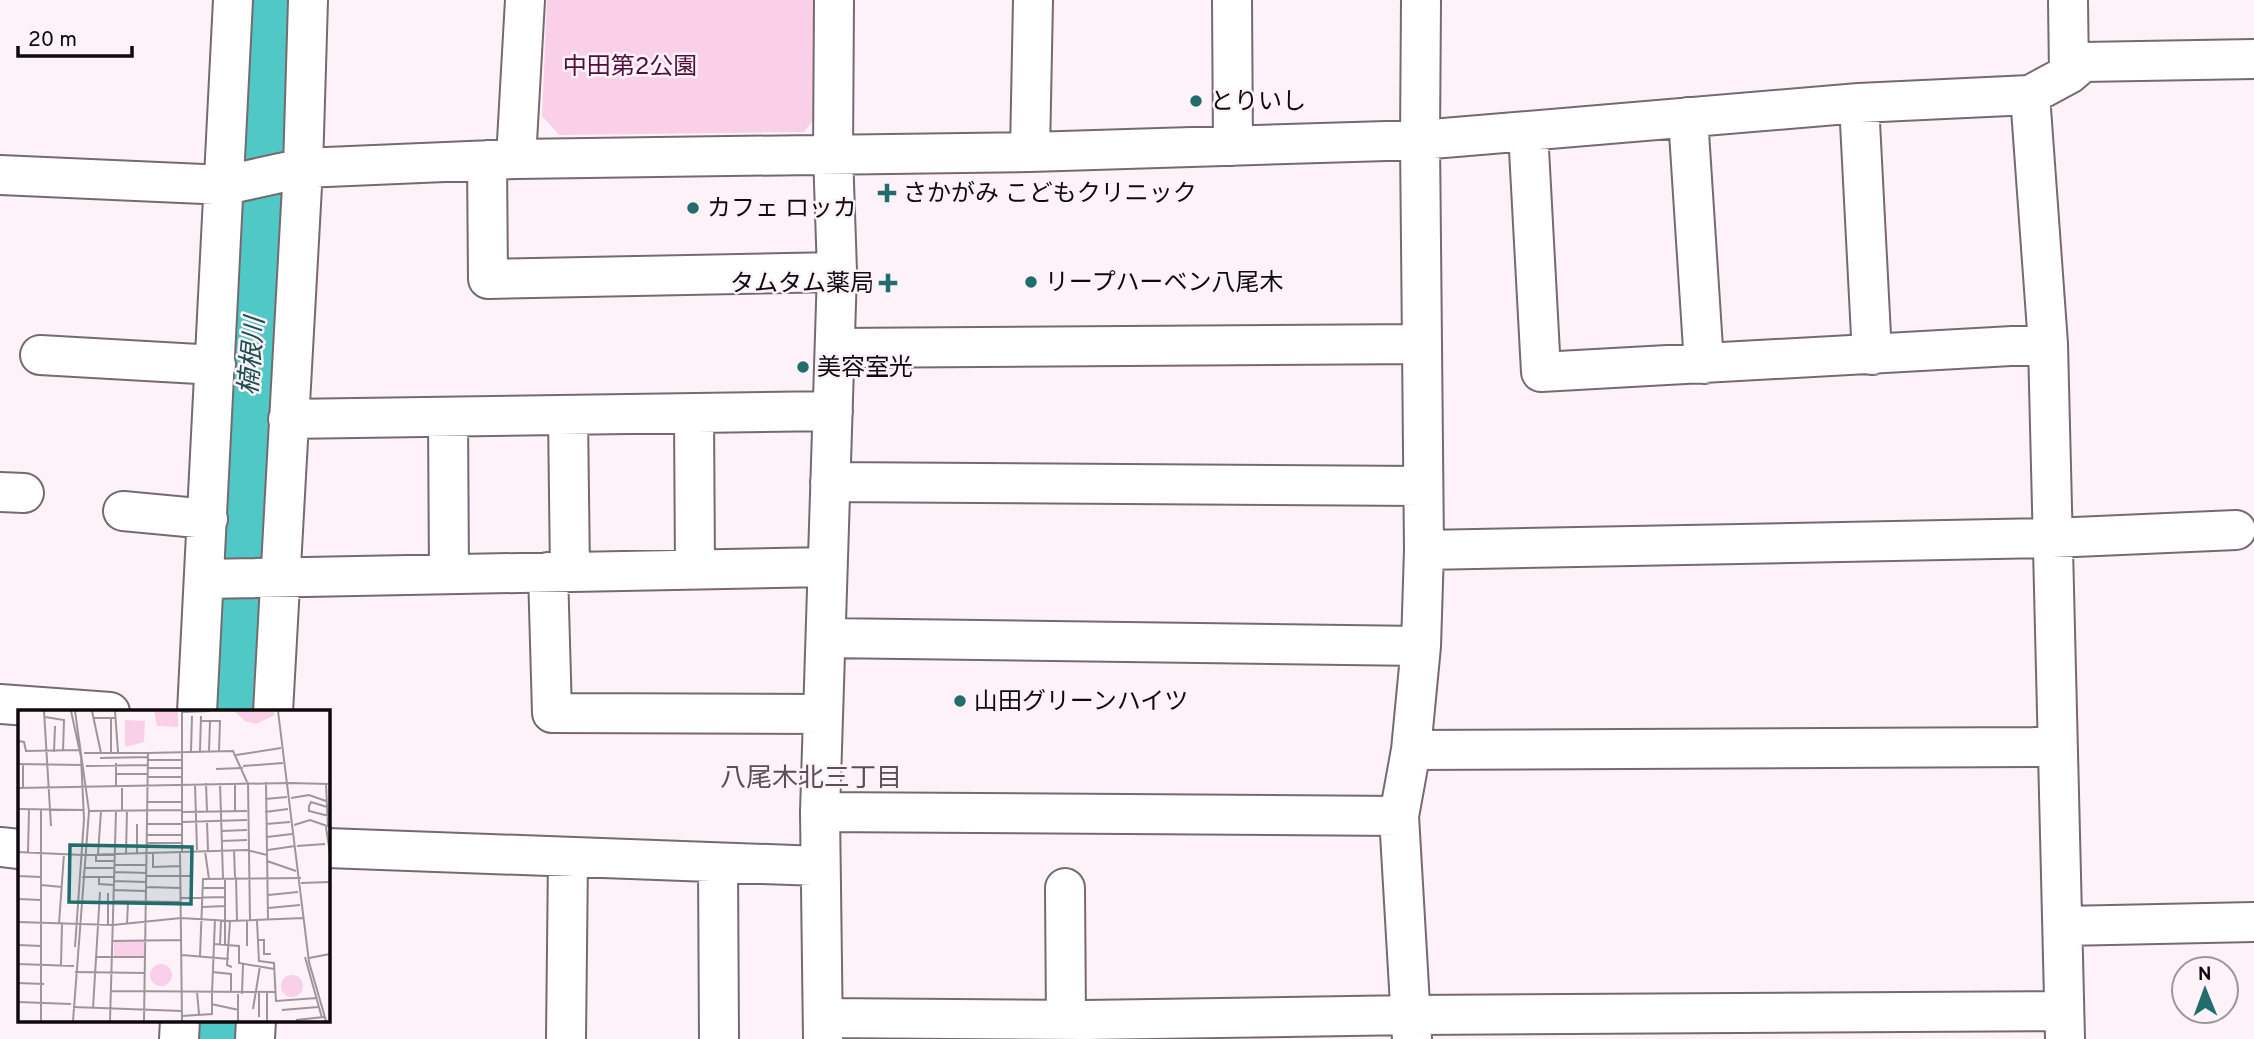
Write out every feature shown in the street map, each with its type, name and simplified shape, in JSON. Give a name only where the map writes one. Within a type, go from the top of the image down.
[{"type":"street","points":[[197,710],[213,579],[208,519],[233,0]]},
{"type":"street","points":[[273,710],[270,578],[288,419],[303,167],[308,0]]},
{"type":"street","points":[[524,0],[501,159],[488,279],[837,272]]},
{"type":"street","points":[[834,0],[833,153],[837,272],[820,812],[823,1028],[2065,1025],[2048,344],[2030,95]]},
{"type":"street","points":[[1030,152],[1032,0]]},
{"type":"street","points":[[1233,0],[1234,146]]},
{"type":"street","points":[[1412,1027],[1399,816],[1411,750],[1421,646],[1424,550],[1421,0]]},
{"type":"street","points":[[2068,0],[2068,74]]},
{"type":"street","points":[[0,175],[226,185],[303,167],[501,159],[1030,152],[1420,140],[1859,103],[2030,95],[2068,74],[2083,62],[2254,59]]},
{"type":"street","points":[[1859,103],[1872,355]]},
{"type":"street","points":[[1688,117],[1704,364]]},
{"type":"street","points":[[1528,131],[1541,372],[2048,344]]},
{"type":"street","points":[[835,348],[1422,344]]},
{"type":"street","points":[[40,355],[216,365]]},
{"type":"street","points":[[288,419],[833,411]]},
{"type":"street","points":[[694,414],[695,569]]},
{"type":"street","points":[[568,415],[552,713],[823,714]]},
{"type":"street","points":[[447,417],[449,574]]},
{"type":"street","points":[[830,482],[1422,486]]},
{"type":"street","points":[[123,511],[208,519]]},
{"type":"street","points":[[1424,550],[2053,538],[2236,530]]},
{"type":"street","points":[[213,579],[827,566]]},
{"type":"street","points":[[825,638],[1421,646]]},
{"type":"street","points":[[0,704],[82,710]]},
{"type":"street","points":[[1411,750],[2056,747]]},
{"type":"street","points":[[820,812],[1399,816]]},
{"type":"street","points":[[0,847],[18,849]]},
{"type":"street","points":[[329,848],[820,866]]},
{"type":"street","points":[[566,1039],[568,858]]},
{"type":"street","points":[[718,863],[719,1039]]},
{"type":"street","points":[[1065,888],[1078,1026]]},
{"type":"street","points":[[2063,926],[2254,922]]},
{"type":"street","points":[[179,1039],[180,1021]]},
{"type":"street","points":[[255,1039],[256,1021]]},
{"type":"green space","name":"中田第2公園","points":[[547,0],[818,0],[820,112],[804,132],[559,135],[542,116]]},
{"type":"waterway","name":"楠根川","points":[[222,710],[261,227],[261,119],[266,0]]},
{"type":"waterway","name":"楠根川","points":[[206,1039],[207,1021]]},
{"type":"place","name":"とりいし","points":[[1196,101]]},
{"type":"place","name":"さかがみ こどもクリニック","points":[[887,193]]},
{"type":"place","name":"カフェ ロッカ","points":[[693,208]]},
{"type":"place","name":"リープハーベン八尾木","points":[[1031,282]]},
{"type":"place","name":"タムタム薬局","points":[[888,283]]},
{"type":"place","name":"美容室光","points":[[803,367]]},
{"type":"place","name":"山田グリーンハイツ","points":[[960,701]]},
{"type":"district","name":"八尾木北三丁目","points":[[811,777]]}]
